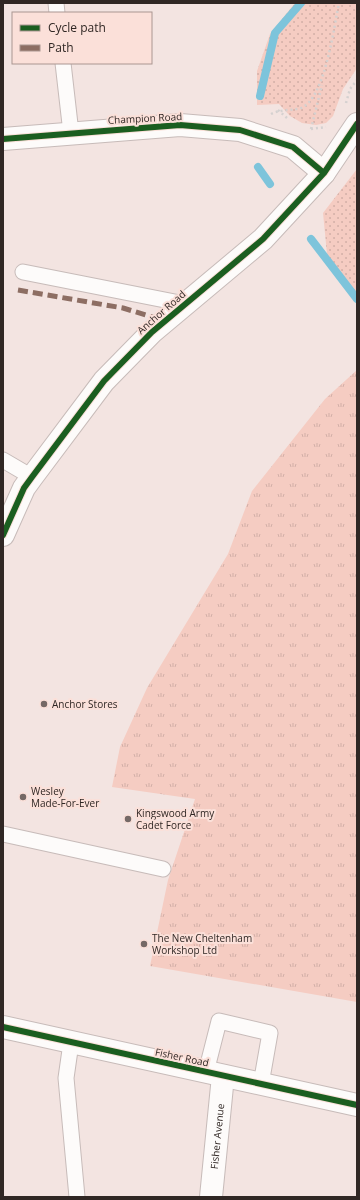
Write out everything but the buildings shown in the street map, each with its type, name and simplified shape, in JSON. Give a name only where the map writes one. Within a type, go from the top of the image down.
[{"type":"street","name":"Anchor Road","points":[[3,535],[24,488],[104,382],[152,332],[263,239],[324,173],[357,124]]},
{"type":"street","name":"Champion Road","points":[[3,139],[180,125],[240,130],[293,147],[324,173]]},
{"type":"street","name":"Fisher Road","points":[[3,1027],[357,1105]]},
{"type":"street","name":"Fisher Avenue","points":[[211,1197],[214,1074]]},
{"type":"lane","points":[[62,64],[71,133]]},
{"type":"lane","points":[[23,272],[185,304]]},
{"type":"lane","points":[[3,460],[32,477]]},
{"type":"lane","points":[[3,834],[163,868]]},
{"type":"lane","points":[[214,1074],[219,1021],[270,1033],[262,1084]]},
{"type":"lane","points":[[71,1042],[66,1078],[77,1197]]},
{"type":"path","points":[[311,129],[323,81],[339,3]]},
{"type":"path","points":[[345,107],[350,89],[357,80]]},
{"type":"path","points":[[240,130],[278,110],[302,108],[312,99],[323,81]]},
{"type":"path","points":[[278,110],[289,120]]},
{"type":"path","points":[[304,126],[311,129],[328,126]]},
{"type":"green space","points":[[295,3],[357,3],[357,68],[343,89],[333,116],[326,123],[316,125],[302,123],[290,116],[279,104],[257,105],[257,71],[270,34]]},
{"type":"green space","points":[[357,169],[357,295],[327,254],[323,213]]},
{"type":"green space","points":[[357,370],[357,1002],[150,966],[168,880],[195,799],[112,787],[120,747],[147,688],[228,554],[252,491],[325,399]]},
{"type":"waterway","points":[[260,96],[275,33],[301,3]]},
{"type":"waterway","points":[[258,167],[270,184]]},
{"type":"waterway","points":[[311,239],[357,299]]},
{"type":"marked path","points":[[18,290],[123,308],[165,321]]},
{"type":"cycle path","points":[[3,535],[24,488],[104,381],[152,332],[263,239],[324,173],[357,124]]},
{"type":"cycle path","points":[[3,139],[180,125],[240,130],[293,147],[324,173]]},
{"type":"cycle path","points":[[3,1027],[357,1105]]},
{"type":"place","name":"Anchor Stores","points":[[44,704]]},
{"type":"place","name":"Wesley Made-For-Ever","points":[[23,797]]},
{"type":"place","name":"Kingswood Army Cadet Force","points":[[128,819]]},
{"type":"place","name":"The New Cheltenham Workshop Ltd","points":[[144,944]]}]
